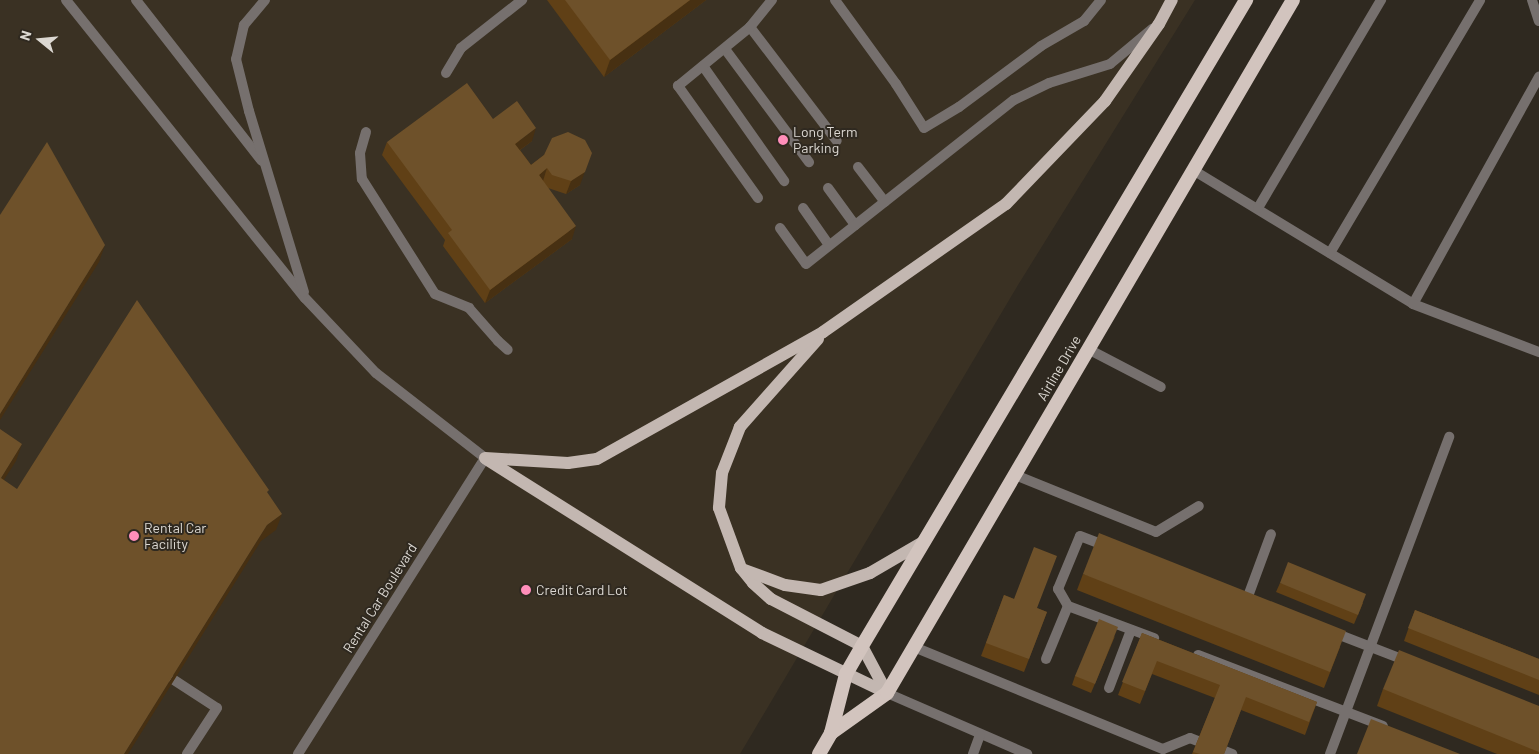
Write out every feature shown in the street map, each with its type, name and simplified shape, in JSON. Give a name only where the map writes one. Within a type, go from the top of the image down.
[{"type":"highway","name":"Airline Drive","points":[[819,754],[831,733],[846,674],[1246,0]]},
{"type":"highway","name":"Airline Drive","points":[[831,733],[887,693],[1293,0]]},
{"type":"main road","points":[[485,458],[568,463],[597,459],[824,332],[1006,204],[1105,101],[1159,24],[1172,0]]},
{"type":"main road","points":[[824,332],[740,427],[722,473],[719,508],[741,568],[771,599],[862,646],[887,693]]},
{"type":"main road","points":[[485,458],[762,633],[887,693]]},
{"type":"main road","points":[[741,568],[785,585],[821,590],[870,573],[925,541]]},
{"type":"lane","points":[[66,0],[306,298],[376,373],[485,458]]},
{"type":"lane","points":[[136,0],[266,166]]},
{"type":"lane","points":[[265,0],[244,25],[236,59],[249,111],[306,298]]},
{"type":"lane","points":[[446,73],[461,48],[522,0]]},
{"type":"lane","points":[[758,198],[678,86],[750,27],[772,0]]},
{"type":"lane","points":[[835,0],[896,84],[924,128],[959,107],[1041,46],[1084,21],[1101,0]]},
{"type":"lane","points":[[1258,208],[1381,0]]},
{"type":"lane","points":[[1330,253],[1480,0]]},
{"type":"lane","points":[[1532,0],[1539,21]]},
{"type":"lane","points":[[780,228],[806,264],[1014,100],[1049,83],[1080,75],[1110,64],[1159,24]]},
{"type":"lane","points":[[750,27],[837,141]]},
{"type":"lane","points":[[725,49],[809,162]]},
{"type":"lane","points":[[703,66],[784,181]]},
{"type":"lane","points":[[1413,304],[1539,77]]},
{"type":"lane","points":[[366,132],[360,153],[362,179],[435,294],[470,308],[508,350]]},
{"type":"lane","points":[[858,167],[884,202]]},
{"type":"lane","points":[[1193,170],[1413,304],[1539,352]]},
{"type":"lane","points":[[828,188],[855,225]]},
{"type":"lane","points":[[803,208],[829,245]]},
{"type":"lane","points":[[1088,349],[1161,387]]},
{"type":"lane","points":[[1330,754],[1449,437]]},
{"type":"lane","name":"Rental Car Boulevard","points":[[298,754],[485,458]]},
{"type":"lane","points":[[1015,475],[1156,532],[1199,506]]},
{"type":"lane","points":[[1247,599],[1271,534]]},
{"type":"lane","points":[[1117,550],[1080,536],[1058,589],[1068,606],[1167,643]]},
{"type":"lane","points":[[1046,658],[1068,606]]},
{"type":"lane","points":[[1318,627],[1415,664]]},
{"type":"lane","points":[[1109,688],[1131,630]]},
{"type":"lane","points":[[914,647],[1163,749],[1190,738],[1198,741]]},
{"type":"lane","points":[[1185,650],[1391,729]]},
{"type":"lane","points":[[174,680],[217,708],[187,754]]},
{"type":"lane","points":[[887,693],[1015,751],[1027,754]]},
{"type":"lane","points":[[973,754],[980,734]]},
{"type":"shaded area","points":[[0,0],[1195,0],[1018,285],[740,754],[0,754]]},
{"type":"building","points":[[565,0],[690,0],[610,60]]},
{"type":"building","points":[[467,83],[493,119],[517,101],[536,128],[515,144],[531,165],[544,155],[552,138],[568,132],[585,140],[592,153],[585,172],[571,181],[552,175],[547,168],[539,175],[576,226],[490,290],[448,233],[452,230],[387,142]]},
{"type":"building","points":[[47,142],[105,245],[0,414],[0,215]]},
{"type":"building","name":"Rental Car Facility","points":[[137,300],[269,490],[267,492],[282,514],[267,525],[124,754],[0,754],[0,429],[22,444],[1,478],[17,489]]},
{"type":"building","points":[[1099,533],[1346,631],[1330,672],[1083,574]]},
{"type":"building","points":[[1034,547],[1057,556],[1037,608],[1047,612],[1029,659],[986,643],[1004,595],[1014,599]]},
{"type":"building","points":[[1288,562],[1366,594],[1358,615],[1280,583]]},
{"type":"building","points":[[1415,610],[1539,659],[1539,680],[1408,628]]},
{"type":"building","points":[[1099,619],[1118,627],[1095,684],[1075,676]]},
{"type":"building","points":[[1142,633],[1317,702],[1309,722],[1246,697],[1224,754],[1200,754],[1193,752],[1220,685],[1157,661],[1145,691],[1122,682]]},
{"type":"building","points":[[1399,650],[1539,706],[1539,752],[1383,689]]},
{"type":"building","points":[[1371,719],[1460,754],[1357,754]]},
{"type":"place","name":"Long Term Parking","points":[[783,140]]},
{"type":"place","name":"Rental Car Facility","points":[[134,536]]},
{"type":"place","name":"Credit Card Lot","points":[[526,590]]}]
